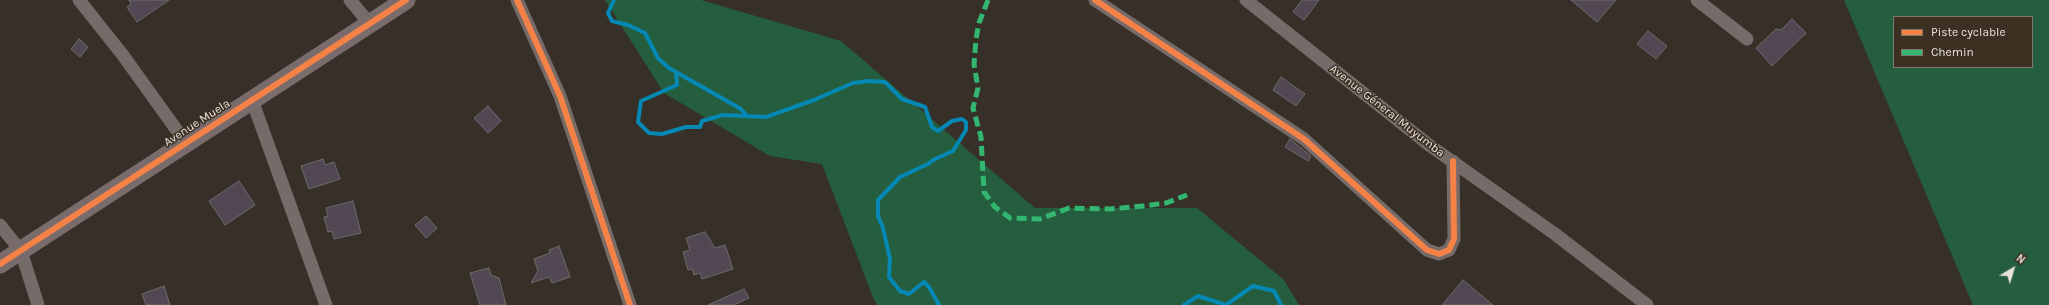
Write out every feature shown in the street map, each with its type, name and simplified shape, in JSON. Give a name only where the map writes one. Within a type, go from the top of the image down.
[{"type":"street","points":[[79,0],[122,54],[186,143]]},
{"type":"street","points":[[350,0],[370,24]]},
{"type":"street","name":"Avenue Muela","points":[[0,264],[406,0]]},
{"type":"street","points":[[517,0],[560,96],[630,305]]},
{"type":"street","points":[[1095,0],[1304,139],[1427,250],[1440,254],[1449,250],[1454,240],[1452,161]]},
{"type":"street","name":"Avenue Géneral Muyumba","points":[[1246,0],[1429,145],[1555,234],[1646,305]]},
{"type":"street","points":[[1697,0],[1747,39]]},
{"type":"street","points":[[252,100],[326,305]]},
{"type":"street","points":[[0,224],[21,251],[38,305]]},
{"type":"green space","points":[[605,0],[701,0],[841,41],[1035,208],[1197,208],[1284,280],[1299,305],[878,305],[874,300],[822,164],[770,156],[664,93]]},
{"type":"green space","points":[[1844,0],[2049,0],[2049,305],[1973,305]]},
{"type":"building","points":[[129,0],[169,0],[137,22],[127,7],[131,4]]},
{"type":"building","points":[[1302,0],[1319,0],[1304,20],[1293,12]]},
{"type":"building","points":[[1571,0],[1616,0],[1597,22]]},
{"type":"building","points":[[1792,19],[1806,33],[1772,66],[1756,48],[1776,29],[1781,30]]},
{"type":"building","points":[[1648,31],[1667,46],[1656,59],[1637,44]]},
{"type":"building","points":[[79,39],[88,47],[80,57],[71,49]]},
{"type":"building","points":[[1281,77],[1305,94],[1296,106],[1273,90]]},
{"type":"building","points":[[488,106],[501,121],[488,133],[474,118]]},
{"type":"building","points":[[1290,139],[1311,156],[1308,161],[1285,147]]},
{"type":"building","points":[[323,159],[325,165],[334,162],[340,179],[309,189],[301,166]]},
{"type":"building","points":[[239,181],[255,205],[225,225],[209,201]]},
{"type":"building","points":[[353,201],[361,233],[334,239],[332,231],[328,232],[324,217],[328,216],[326,208]]},
{"type":"building","points":[[426,216],[437,228],[426,238],[415,225]]},
{"type":"building","points":[[705,232],[715,248],[725,245],[733,269],[702,279],[700,273],[694,275],[692,269],[688,270],[683,252],[690,250],[686,238]]},
{"type":"building","points":[[559,246],[570,277],[552,283],[549,277],[531,283],[538,271],[534,259],[550,253],[549,250]]},
{"type":"building","points":[[489,268],[491,275],[499,278],[506,305],[480,305],[470,273]]},
{"type":"building","points":[[1463,280],[1493,305],[1442,305]]},
{"type":"building","points":[[164,286],[170,305],[146,305],[142,294]]},
{"type":"building","points":[[744,289],[749,298],[734,305],[708,305]]},
{"type":"waterway","points":[[614,0],[608,13],[612,21],[628,25],[645,33],[658,58],[676,72],[677,85],[641,101],[638,122],[649,133],[662,134],[686,127],[700,127],[702,121],[723,115],[766,117],[814,100],[853,83],[868,81],[885,82],[902,99],[925,107],[932,127],[938,131],[952,121],[962,119],[966,122],[966,130],[953,151],[900,177],[878,200],[878,216],[883,228],[890,259],[889,277],[900,291],[909,294],[924,282],[929,287],[939,305]]},
{"type":"waterway","points":[[676,72],[741,109],[747,116]]},
{"type":"waterway","points":[[1226,305],[1253,286],[1274,291],[1281,305]]},
{"type":"waterway","points":[[1184,305],[1198,296],[1226,305]]},
{"type":"marked path","points":[[988,0],[979,23],[976,39],[974,64],[978,88],[973,108],[981,137],[984,192],[995,207],[1010,218],[1040,219],[1069,208],[1110,209],[1143,206],[1166,203],[1187,195]]},
{"type":"cycle path","points":[[0,264],[406,0]]},
{"type":"cycle path","points":[[517,0],[560,96],[630,305]]},
{"type":"cycle path","points":[[1095,0],[1304,139],[1427,250],[1439,254],[1449,250],[1454,239],[1453,161]]}]
